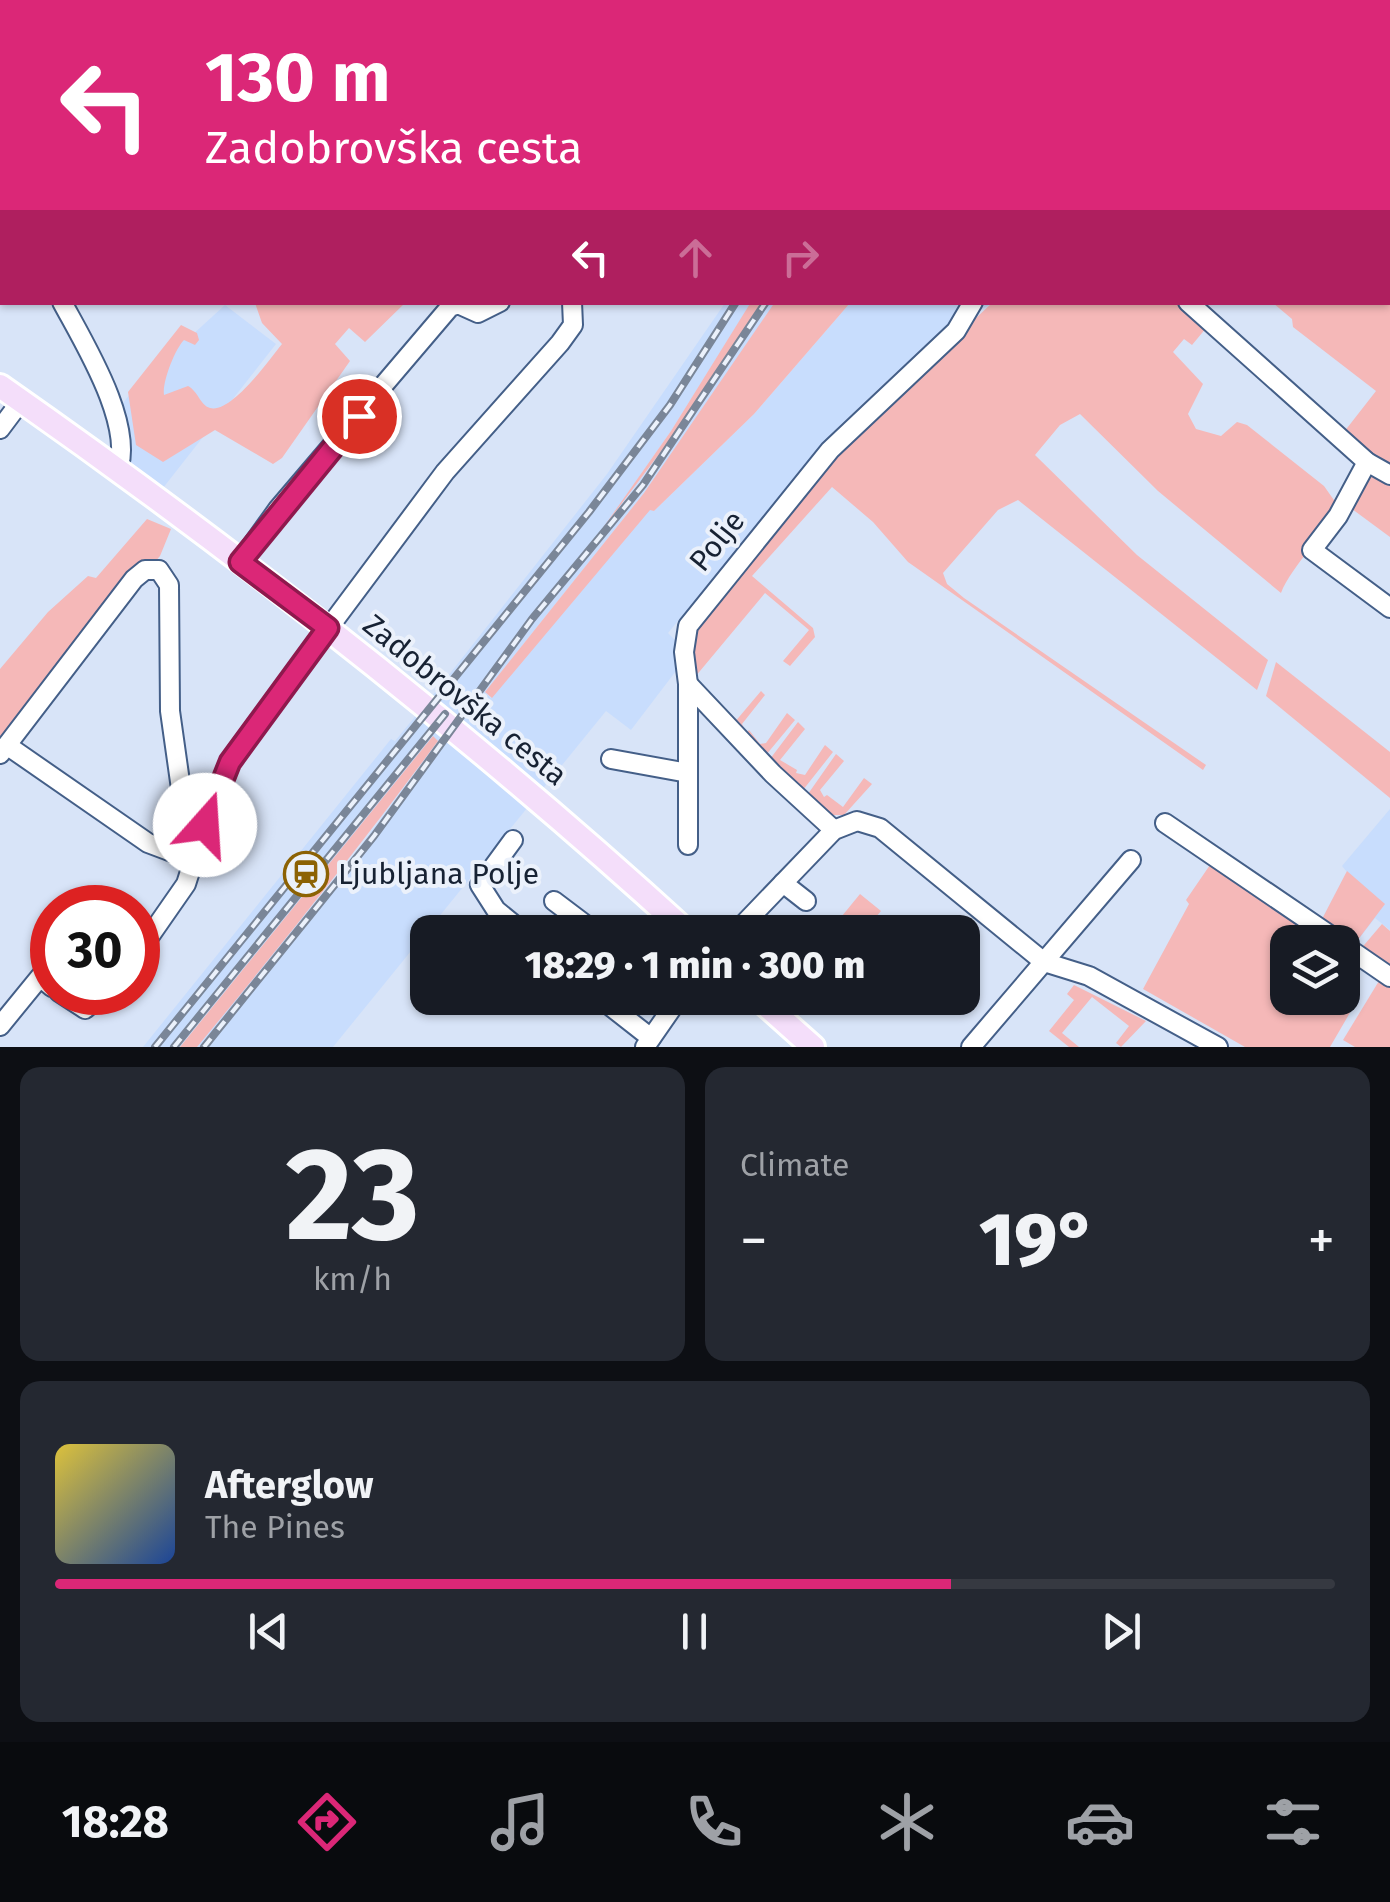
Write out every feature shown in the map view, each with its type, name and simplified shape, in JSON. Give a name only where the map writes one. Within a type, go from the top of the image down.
[{"type":"main road","name":"Zadobrovška cesta","points":[[0,386],[328,628],[540,798],[668,915]]},
{"type":"main road","points":[[777,1015],[813,1047]]},
{"type":"street","points":[[63,305],[114,414],[122,447],[117,472]]},
{"type":"street","points":[[240,562],[278,509],[455,305]]},
{"type":"street","points":[[460,305],[478,314],[494,305]]},
{"type":"street","points":[[160,922],[180,893],[195,861],[230,762],[471,440],[560,343],[574,318],[572,305]]},
{"type":"street","name":"Polje","points":[[688,845],[688,684],[684,652],[688,626],[706,598],[830,450],[874,403],[948,338],[972,305]]},
{"type":"street","points":[[1191,305],[1367,462],[1390,476]]},
{"type":"street","points":[[0,429],[21,402]]},
{"type":"street","points":[[1367,462],[1338,516],[1312,550],[1390,608]]},
{"type":"street","points":[[170,851],[182,803],[170,711],[169,584],[159,570],[145,570],[125,590],[4,750],[148,843],[195,861]]},
{"type":"street","points":[[688,684],[773,774],[834,830]]},
{"type":"street","points":[[611,759],[688,774]]},
{"type":"street","points":[[752,915],[834,830],[857,822],[875,825],[1044,962],[1089,976],[1218,1047]]},
{"type":"street","points":[[1165,823],[1315,925]]},
{"type":"street","points":[[502,915],[480,885],[513,840]]},
{"type":"street","points":[[971,1047],[1131,860]]},
{"type":"street","points":[[784,882],[806,901]]},
{"type":"street","points":[[554,901],[573,915]]},
{"type":"street","points":[[1360,956],[1390,977]]},
{"type":"street","points":[[0,1026],[30,989]]},
{"type":"street","points":[[619,1015],[648,1042],[666,1015]]},
{"type":"shaded area","points":[[225,305],[276,344],[163,488],[127,461],[123,403],[178,333],[190,337]]},
{"type":"shaded area","points":[[256,305],[403,305],[365,342],[349,328],[335,344],[350,361],[282,458],[273,464],[215,430],[163,462],[136,445],[128,392],[181,325],[197,333],[199,340],[195,345],[184,340],[180,344],[167,374],[164,395],[188,386],[207,406],[219,408],[239,394],[282,344],[262,323]]},
{"type":"shaded area","points":[[724,305],[750,305],[671,431],[599,534],[684,421],[760,305],[774,305],[644,493],[485,692],[491,698],[650,509],[654,511],[754,414],[848,305],[989,305],[948,331],[893,375],[832,433],[668,633],[679,644],[679,667],[631,730],[606,711],[440,915],[410,915],[410,952],[333,1047],[197,1047],[359,848],[438,741],[433,737],[180,1047],[143,1047],[391,739],[395,741],[607,474]]},
{"type":"shaded area","points":[[749,305],[760,305],[684,421],[598,535],[671,431]]},
{"type":"shaded area","points":[[773,305],[848,305],[754,414],[654,511],[650,510],[492,698],[485,692],[644,493]]},
{"type":"shaded area","points":[[990,305],[1183,305],[1207,327],[1192,345],[1184,339],[1173,352],[1203,384],[1188,414],[1196,429],[1221,436],[1237,422],[1247,425],[1324,486],[1336,503],[1329,522],[1281,593],[1158,491],[1080,414],[1060,425],[1035,455],[1137,555],[1268,660],[1257,690],[1018,500],[998,510],[943,573],[947,584],[964,598],[1206,765],[1203,770],[908,562],[873,522],[832,487],[752,576],[813,628],[815,637],[790,666],[783,661],[809,630],[765,593],[695,677],[700,684],[692,681],[689,638],[710,599],[854,432]]},
{"type":"shaded area","points":[[1275,305],[1390,305],[1390,472],[1344,432],[1376,391],[1293,327],[1292,319]]},
{"type":"shaded area","points":[[1369,472],[1390,479],[1390,537],[1348,506]]},
{"type":"shaded area","points":[[147,519],[171,529],[160,556],[0,742],[0,669],[48,612],[88,576],[96,578]]},
{"type":"shaded area","points":[[1276,662],[1390,752],[1390,798],[1266,696]]},
{"type":"shaded area","points":[[761,691],[765,695],[742,724],[746,733],[749,730],[760,744],[766,743],[787,713],[795,720],[766,755],[734,723]]},
{"type":"shaded area","points":[[798,722],[805,729],[780,760],[805,775],[825,745],[833,752],[803,790],[770,759]]},
{"type":"shaded area","points":[[433,736],[438,741],[259,972],[197,1047],[180,1047]]},
{"type":"shaded area","points":[[836,754],[844,761],[820,790],[824,797],[827,795],[843,807],[864,778],[872,784],[844,815],[830,815],[808,794]]},
{"type":"shaded area","points":[[1390,809],[1390,930],[1375,918],[1360,937],[1360,925],[1326,925],[1321,921],[1347,872],[1342,866]]},
{"type":"shaded area","points":[[1212,862],[1307,925],[1270,925],[1270,1015],[1349,1015],[1330,1047],[1245,1047],[1143,989],[1189,904],[1186,900]]},
{"type":"shaded area","points":[[1347,871],[1385,904],[1360,937],[1360,925],[1326,925],[1321,921]]},
{"type":"shaded area","points":[[860,894],[881,911],[878,915],[843,915]]},
{"type":"shaded area","points":[[1382,924],[1390,931],[1390,973],[1360,952]]},
{"type":"shaded area","points":[[1382,976],[1390,981],[1390,1047],[1355,1047],[1343,1040]]},
{"type":"shaded area","points":[[1074,985],[1146,1021],[1121,1047],[1116,1043],[1129,1026],[1092,997],[1062,1033],[1079,1047],[1069,1047],[1049,1031],[1074,1000],[1067,994]]},
{"type":"railway","points":[[155,1047],[589,512],[670,405],[734,305]]},
{"type":"railway","points":[[204,1047],[374,836],[532,619],[643,485],[764,305]]},
{"type":"railway","points":[[174,1047],[445,714]]},
{"type":"place","name":"Ljubljana Polje","points":[[306,874]]},
{"type":"route","points":[[205,825],[230,762],[328,628],[240,562],[278,509],[304,484],[359,416]]}]
